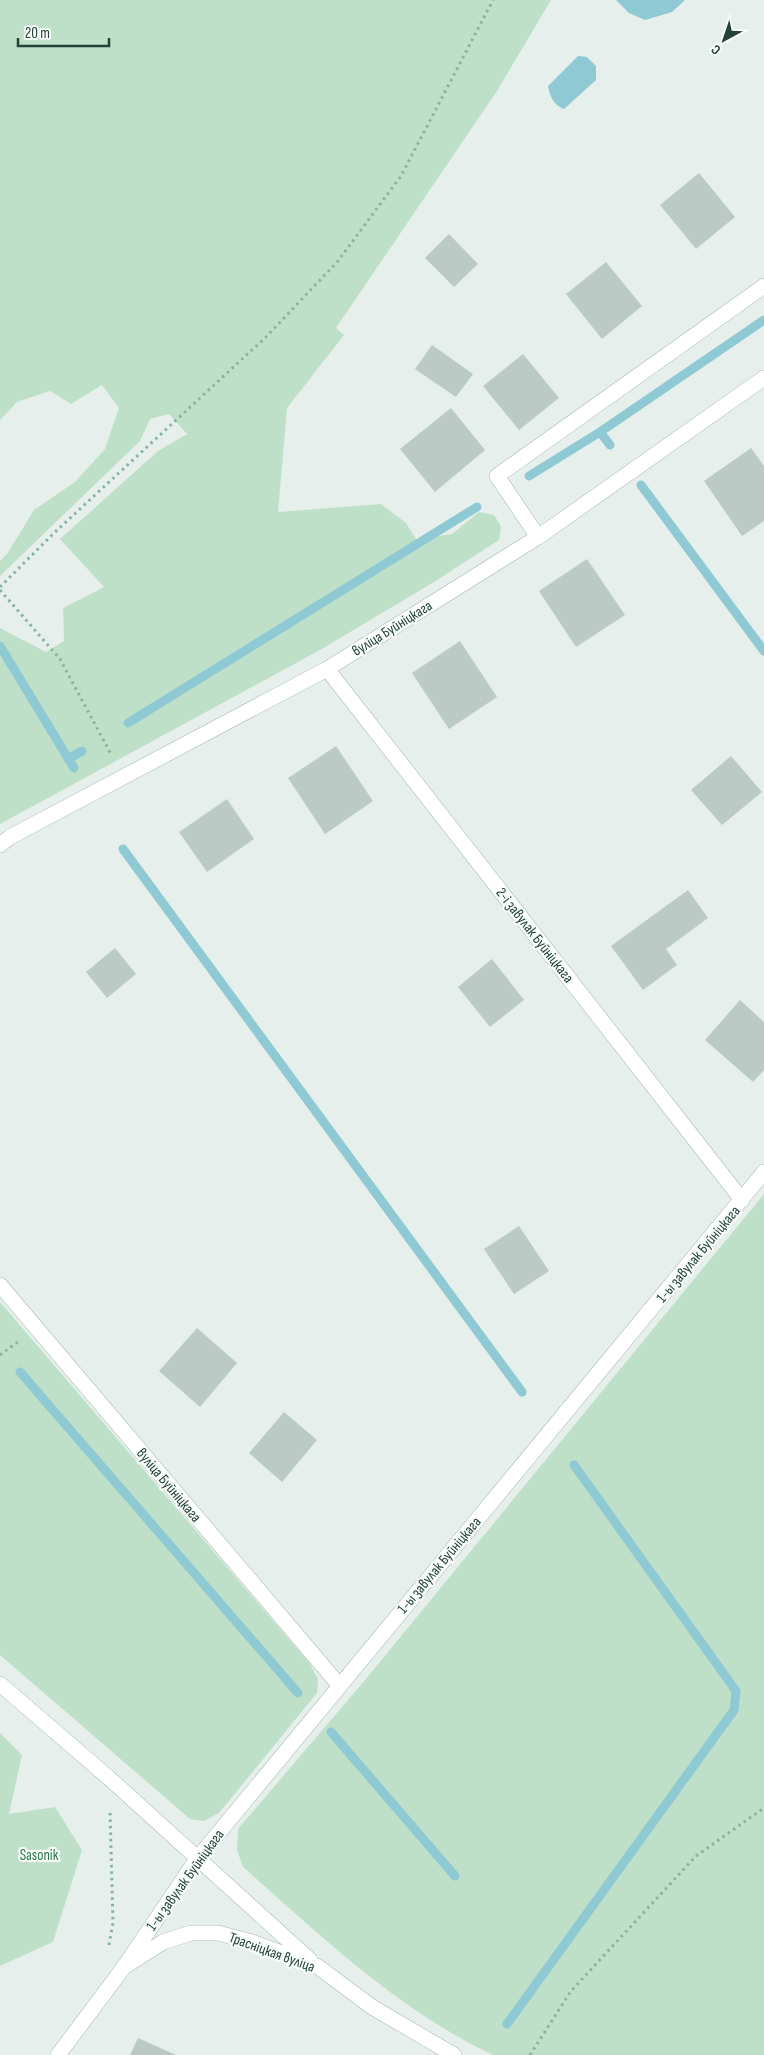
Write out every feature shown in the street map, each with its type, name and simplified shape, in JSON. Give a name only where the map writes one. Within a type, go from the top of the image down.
[{"type":"street","points":[[538,537],[497,476],[764,286]]},
{"type":"street","name":"вуліца Буйніцкага","points":[[0,845],[10,837],[122,776],[327,670],[538,537],[764,378]]},
{"type":"street","name":"2-і завулак Буйніцкага","points":[[327,670],[742,1200]]},
{"type":"street","name":"1-ы завулак Буйніцкага","points":[[124,1967],[197,1859],[764,1172]]},
{"type":"street","name":"вуліца Буйніцкага","points":[[0,1285],[339,1685]]},
{"type":"street","points":[[0,1684],[109,1778],[317,1966]]},
{"type":"street","name":"Трасніцкая вуліца","points":[[58,2055],[124,1967],[163,1942],[191,1933],[218,1933],[252,1942],[317,1966],[372,2007],[454,2055]]},
{"type":"path","points":[[122,776],[60,659],[0,589],[54,533],[267,336],[338,261],[401,176],[493,0]]},
{"type":"path","points":[[108,1951],[113,1923],[109,1778]]},
{"type":"path","points":[[530,2055],[571,1991],[696,1856],[764,1808]]},
{"type":"green space","points":[[0,0],[551,0],[497,91],[336,328],[344,335],[287,408],[278,512],[381,504],[406,523],[416,539],[452,534],[479,512],[494,515],[501,526],[499,540],[434,582],[320,650],[0,824],[0,628],[46,652],[64,641],[63,608],[104,587],[60,539],[158,451],[187,434],[169,414],[150,419],[140,441],[0,576],[0,561],[7,554],[34,510],[75,482],[105,449],[119,408],[102,385],[71,404],[50,391],[17,402],[0,420]]},
{"type":"green space","points":[[764,1194],[764,2055],[493,2055],[458,2037],[425,2016],[393,1994],[331,1945],[243,1867],[237,1850],[238,1829],[365,1680]]},
{"type":"green space","points":[[0,1302],[310,1664],[318,1679],[317,1693],[219,1813],[204,1821],[190,1819],[0,1655]]},
{"type":"green space","name":"Sasonik","points":[[0,1733],[22,1755],[9,1814],[55,1807],[82,1850],[53,1942],[0,1966]]},
{"type":"water","points":[[616,0],[685,0],[672,12],[645,20],[629,13]]},
{"type":"water","points":[[578,56],[587,57],[596,66],[596,80],[564,109],[553,100],[548,86]]},
{"type":"building","points":[[699,173],[735,217],[696,249],[660,205]]},
{"type":"building","points":[[449,234],[478,264],[454,287],[425,258]]},
{"type":"building","points":[[606,262],[642,306],[602,339],[566,294]]},
{"type":"building","points":[[432,345],[473,374],[456,397],[415,369]]},
{"type":"building","points":[[523,354],[559,398],[519,430],[483,386]]},
{"type":"building","points":[[451,408],[485,450],[435,492],[400,449]]},
{"type":"building","points":[[751,448],[764,466],[764,521],[742,536],[704,481]]},
{"type":"building","points":[[587,559],[625,615],[576,647],[539,591]]},
{"type":"building","points":[[460,641],[497,697],[449,729],[412,673]]},
{"type":"building","points":[[336,746],[373,801],[325,834],[288,778]]},
{"type":"building","points":[[731,756],[762,792],[722,825],[691,790]]},
{"type":"building","points":[[227,799],[254,839],[207,872],[179,832]]},
{"type":"building","points":[[688,890],[708,918],[666,949],[677,965],[643,990],[611,946]]},
{"type":"building","points":[[115,948],[136,974],[107,998],[86,972]]},
{"type":"building","points":[[492,959],[524,1000],[490,1027],[458,987]]},
{"type":"building","points":[[740,1000],[764,1022],[764,1070],[753,1082],[705,1040]]},
{"type":"building","points":[[519,1226],[549,1271],[514,1294],[484,1249]]},
{"type":"building","points":[[197,1328],[237,1363],[200,1407],[159,1371]]},
{"type":"building","points":[[284,1412],[317,1440],[282,1482],[249,1453]]},
{"type":"building","points":[[138,2038],[176,2055],[130,2055]]},
{"type":"waterway","points":[[529,476],[600,432],[764,320]]},
{"type":"waterway","points":[[600,432],[610,445]]},
{"type":"waterway","points":[[641,485],[764,651]]},
{"type":"waterway","points":[[128,723],[477,507]]},
{"type":"waterway","points":[[0,646],[74,768]]},
{"type":"waterway","points":[[68,759],[82,751]]},
{"type":"waterway","points":[[123,849],[522,1392]]},
{"type":"waterway","points":[[20,1372],[298,1693]]},
{"type":"waterway","points":[[507,2024],[734,1710],[736,1691],[574,1465]]},
{"type":"waterway","points":[[331,1732],[455,1876]]}]
